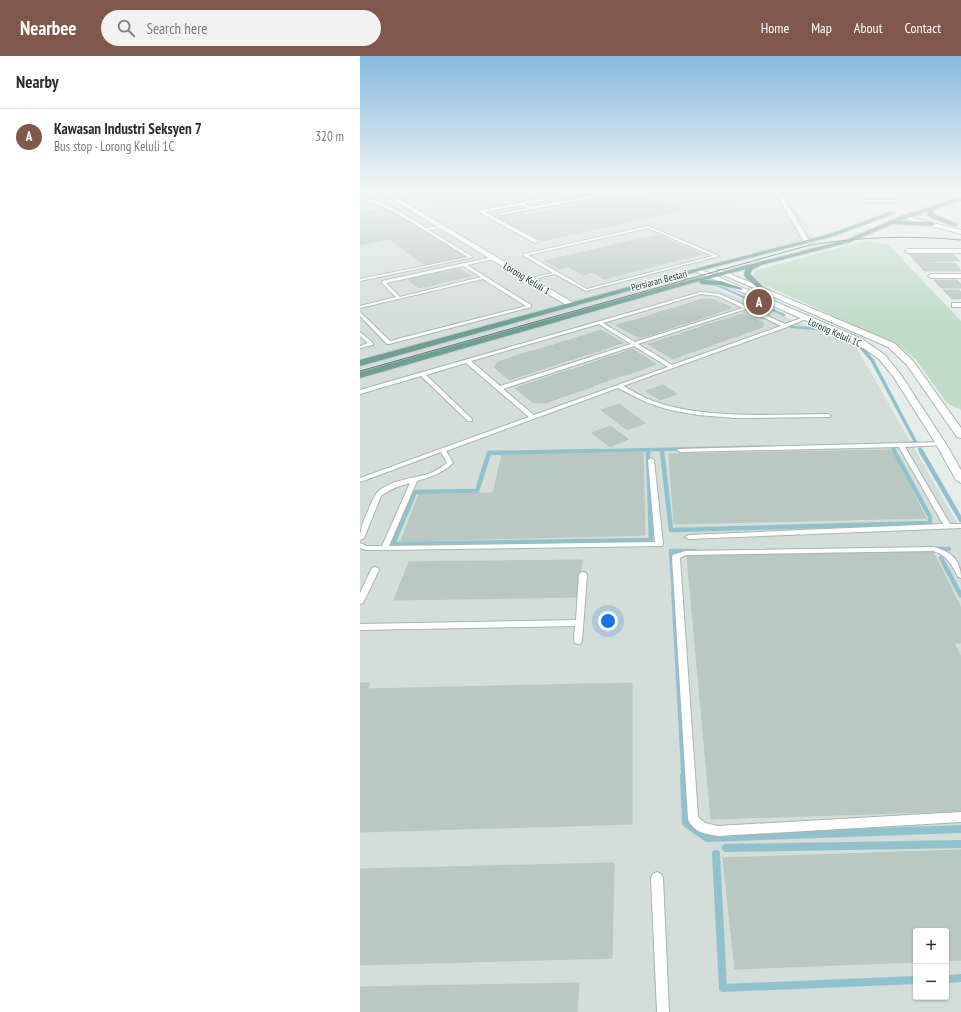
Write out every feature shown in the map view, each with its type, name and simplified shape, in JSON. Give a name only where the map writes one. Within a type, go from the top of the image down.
[{"type":"main road","name":"Persiaran Bestari","points":[[360,363],[571,304],[836,234]]},
{"type":"main road","name":"Persiaran Bestari","points":[[360,375],[669,287],[848,241],[865,234]]},
{"type":"main road","points":[[761,288],[748,277],[747,271],[752,267],[770,261]]},
{"type":"main road","points":[[669,287],[696,282],[710,282],[740,289]]},
{"type":"street","name":"Lorong Keluli 1","points":[[452,234],[571,304]]},
{"type":"street","points":[[520,234],[535,242]]},
{"type":"street","points":[[802,234],[807,242]]},
{"type":"street","points":[[908,251],[961,251]]},
{"type":"street","name":"Lorong Keluli 1C","points":[[708,267],[761,288],[891,345],[910,363],[961,435]]},
{"type":"street","name":"Lorong Keluli 1C","points":[[697,270],[859,341],[882,357],[896,375],[941,444],[961,480]]},
{"type":"street","points":[[931,276],[961,276]]},
{"type":"lane","points":[[360,280],[471,257],[433,234]]},
{"type":"lane","points":[[619,234],[525,255],[586,290],[717,256],[664,234]]},
{"type":"lane","points":[[399,298],[382,282],[493,258]]},
{"type":"lane","points":[[360,313],[389,343],[530,306],[464,264]]},
{"type":"lane","points":[[529,279],[556,273]]},
{"type":"lane","points":[[360,307],[485,277]]},
{"type":"lane","points":[[360,392],[701,293],[719,295],[785,326]]},
{"type":"lane","points":[[499,388],[746,308]]},
{"type":"lane","points":[[360,480],[806,318]]},
{"type":"lane","points":[[600,323],[672,367]]},
{"type":"lane","points":[[360,333],[371,344],[360,347]]},
{"type":"lane","points":[[467,361],[533,417]]},
{"type":"lane","points":[[422,374],[470,420]]},
{"type":"lane","points":[[618,386],[657,404],[698,413],[736,416],[828,416]]},
{"type":"lane","points":[[680,450],[941,444]]},
{"type":"lane","points":[[902,446],[948,527]]},
{"type":"lane","points":[[360,538],[380,495],[388,488],[414,481],[445,468],[450,463],[443,450]]},
{"type":"lane","points":[[360,545],[366,548],[384,548],[660,544],[651,460]]},
{"type":"lane","points":[[384,548],[414,481]]},
{"type":"lane","points":[[689,537],[961,526]]},
{"type":"lane","points":[[961,575],[957,561],[947,553],[934,549],[685,553],[676,557],[693,819],[697,824],[702,828],[718,831],[961,817]]},
{"type":"lane","points":[[360,601],[375,570]]},
{"type":"lane","points":[[578,641],[583,575]]},
{"type":"lane","points":[[360,627],[579,623]]},
{"type":"lane","points":[[657,878],[662,1012]]},
{"type":"shaded area","points":[[360,234],[812,234],[814,237],[674,272],[855,345],[961,530],[961,1012],[360,1012]]},
{"type":"green space","points":[[864,241],[888,244],[961,321],[961,410],[947,403],[916,360],[898,345],[758,282],[754,278],[754,271]]},
{"type":"building","points":[[360,234],[430,234],[467,257],[426,266],[389,239],[360,245]]},
{"type":"building","points":[[528,234],[575,234],[542,241]]},
{"type":"building","points":[[657,235],[702,254],[604,279],[592,272],[583,275],[569,267],[560,269],[545,261]]},
{"type":"building","points":[[909,254],[916,254],[923,262],[916,262]]},
{"type":"building","points":[[916,254],[924,254],[931,262],[923,262]]},
{"type":"building","points":[[924,254],[931,254],[938,261],[931,262]]},
{"type":"building","points":[[931,254],[938,254],[946,261],[938,261]]},
{"type":"building","points":[[938,254],[945,254],[953,261],[946,261]]},
{"type":"building","points":[[945,254],[953,254],[960,261],[953,261]]},
{"type":"building","points":[[917,263],[925,263],[932,271],[924,271]]},
{"type":"building","points":[[925,263],[932,263],[940,271],[932,271]]},
{"type":"building","points":[[932,263],[940,263],[947,271],[940,271]]},
{"type":"building","points":[[940,263],[947,263],[955,271],[947,271]]},
{"type":"building","points":[[947,263],[955,263],[961,271],[955,271]]},
{"type":"building","points":[[458,268],[471,276],[419,288],[407,279]]},
{"type":"building","points":[[934,280],[942,280],[949,288],[941,288]]},
{"type":"building","points":[[942,280],[949,280],[957,288],[949,288]]},
{"type":"building","points":[[949,280],[957,280],[961,284],[961,288],[957,288]]},
{"type":"building","points":[[943,290],[951,290],[960,299],[952,299]]},
{"type":"building","points":[[951,290],[959,290],[961,292],[961,299]]},
{"type":"building","points":[[703,299],[712,299],[732,308],[717,313],[694,302]]},
{"type":"building","points":[[694,302],[717,313],[710,315],[687,304]]},
{"type":"building","points":[[687,304],[710,315],[703,318],[680,306]]},
{"type":"building","points":[[680,306],[703,318],[696,320],[674,308]]},
{"type":"building","points":[[674,308],[696,320],[690,322],[667,310]]},
{"type":"building","points":[[667,310],[690,322],[682,324],[660,312]]},
{"type":"building","points":[[660,312],[682,324],[675,327],[653,314]]},
{"type":"building","points":[[653,314],[675,327],[668,329],[646,317]]},
{"type":"building","points":[[742,314],[763,323],[763,327],[752,331],[727,319]]},
{"type":"building","points":[[646,317],[668,329],[661,331],[639,319]]},
{"type":"building","points":[[639,319],[661,331],[654,334],[631,321]]},
{"type":"building","points":[[727,319],[752,331],[745,333],[720,321]]},
{"type":"building","points":[[631,321],[654,334],[646,336],[624,323]]},
{"type":"building","points":[[720,321],[745,333],[738,336],[713,323]]},
{"type":"building","points":[[624,323],[646,336],[639,338],[616,325]]},
{"type":"building","points":[[713,323],[738,336],[731,338],[706,325]]},
{"type":"building","points":[[706,325],[731,338],[724,341],[699,328]]},
{"type":"building","points":[[699,328],[724,341],[717,343],[692,330]]},
{"type":"building","points":[[601,330],[623,343],[615,345],[594,332]]},
{"type":"building","points":[[692,330],[717,343],[710,346],[685,332]]},
{"type":"building","points":[[594,332],[615,345],[607,348],[586,335]]},
{"type":"building","points":[[685,332],[710,346],[703,348],[678,335]]},
{"type":"building","points":[[586,335],[607,348],[599,351],[578,337]]},
{"type":"building","points":[[678,335],[703,348],[695,351],[671,337]]},
{"type":"building","points":[[578,337],[599,351],[591,353],[570,340]]},
{"type":"building","points":[[671,337],[695,351],[688,353],[663,339]]},
{"type":"building","points":[[663,339],[688,353],[680,356],[656,342]]},
{"type":"building","points":[[570,340],[591,353],[582,356],[562,342]]},
{"type":"building","points":[[562,342],[582,356],[574,359],[554,345]]},
{"type":"building","points":[[656,342],[680,356],[673,359],[648,344]]},
{"type":"building","points":[[554,345],[574,359],[565,361],[545,347]]},
{"type":"building","points":[[545,347],[565,361],[557,364],[537,350]]},
{"type":"building","points":[[632,349],[656,364],[648,367],[624,352]]},
{"type":"building","points":[[537,350],[557,364],[548,367],[528,352]]},
{"type":"building","points":[[528,352],[548,367],[539,370],[519,355]]},
{"type":"building","points":[[624,352],[648,367],[640,370],[616,355]]},
{"type":"building","points":[[519,355],[539,370],[530,373],[510,358]]},
{"type":"building","points":[[616,355],[640,370],[632,373],[608,357]]},
{"type":"building","points":[[608,357],[632,373],[624,375],[600,360]]},
{"type":"building","points":[[510,358],[530,373],[509,380],[494,367],[498,362]]},
{"type":"building","points":[[600,360],[624,375],[615,378],[592,363]]},
{"type":"building","points":[[592,363],[615,378],[607,381],[583,366]]},
{"type":"building","points":[[583,366],[607,381],[598,384],[575,369]]},
{"type":"building","points":[[575,369],[598,384],[589,388],[566,371]]},
{"type":"building","points":[[566,371],[589,388],[580,391],[557,374]]},
{"type":"building","points":[[557,374],[580,391],[571,394],[549,377]]},
{"type":"building","points":[[549,377],[571,394],[562,397],[540,380]]},
{"type":"building","points":[[540,380],[562,397],[546,403],[532,402],[515,388]]},
{"type":"building","points":[[663,385],[677,394],[660,400],[646,391]]},
{"type":"building","points":[[619,404],[645,423],[627,430],[601,410]]},
{"type":"building","points":[[610,426],[628,439],[610,447],[592,433]]},
{"type":"building","points":[[891,450],[926,518],[674,524],[669,454]]},
{"type":"building","points":[[643,452],[645,535],[401,541],[419,494],[493,493],[502,455]]},
{"type":"building","points":[[932,550],[961,608],[961,643],[954,643],[961,657],[961,811],[711,819],[687,556]]},
{"type":"building","points":[[582,560],[578,597],[394,600],[409,562]]},
{"type":"building","points":[[360,683],[370,683],[367,689],[632,683],[632,824],[360,832]]},
{"type":"building","points":[[961,850],[961,960],[949,961],[949,928],[913,928],[913,962],[735,969],[723,858]]},
{"type":"building","points":[[614,863],[612,958],[360,965],[360,869]]},
{"type":"building","points":[[579,983],[577,1012],[360,1012],[360,987]]},
{"type":"waterway","points":[[707,284],[719,286],[784,315]]},
{"type":"waterway","points":[[791,327],[820,329],[849,341]]},
{"type":"waterway","points":[[847,340],[860,346],[872,360],[916,443],[911,443]]},
{"type":"waterway","points":[[892,446],[895,452]]},
{"type":"waterway","points":[[585,451],[769,447]]},
{"type":"waterway","points":[[552,452],[585,451]]},
{"type":"waterway","points":[[585,451],[489,453],[477,491],[415,492],[393,544],[651,540],[648,451]]},
{"type":"waterway","points":[[585,451],[598,451]]},
{"type":"waterway","points":[[662,451],[671,530],[930,523],[930,517],[894,451]]},
{"type":"waterway","points":[[921,451],[961,520]]},
{"type":"waterway","points":[[935,549],[949,549]]},
{"type":"waterway","points":[[674,594],[671,551],[695,551]]},
{"type":"waterway","points":[[941,558],[960,594]]},
{"type":"waterway","points":[[674,593],[684,777]]},
{"type":"waterway","points":[[684,776],[686,823],[707,838],[961,829]]},
{"type":"waterway","points":[[726,848],[961,844]]},
{"type":"waterway","points":[[716,854],[723,988],[913,980]]},
{"type":"waterway","points":[[949,979],[961,978]]},
{"type":"tram line","points":[[360,371],[810,245],[848,240],[904,237],[961,240]]},
{"type":"place","name":"Kawasan Industri Seksyen 7","points":[[759,302]]}]
